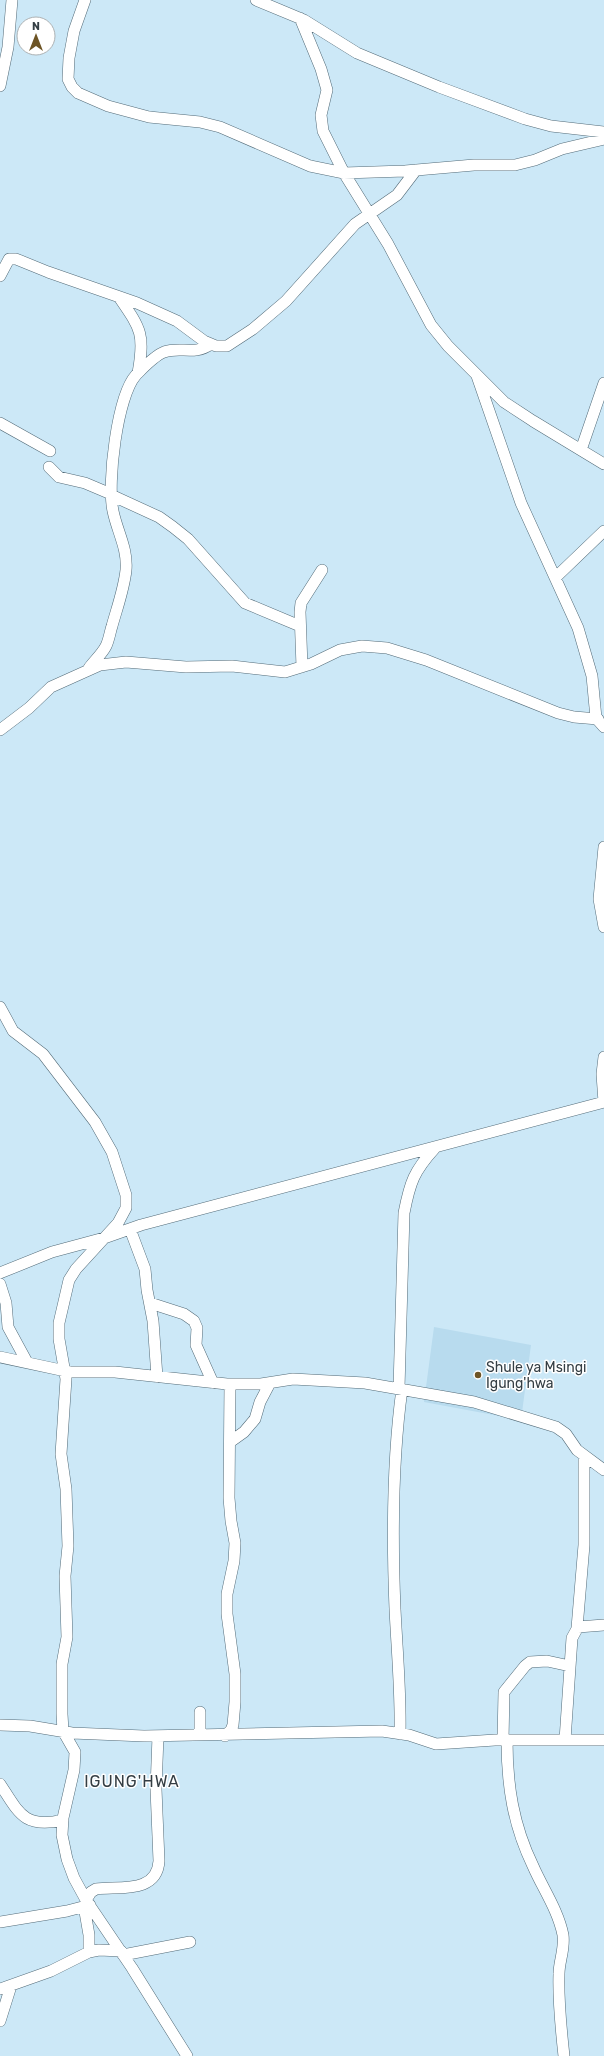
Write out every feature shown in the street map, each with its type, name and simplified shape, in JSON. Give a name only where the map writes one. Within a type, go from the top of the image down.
[{"type":"street","points":[[0,86],[8,47],[12,0]]},
{"type":"street","points":[[85,0],[74,31],[69,58],[68,79],[72,87],[78,93],[108,106],[148,117],[200,122],[220,126],[310,166],[344,173],[416,170],[474,164],[514,165],[535,160],[562,149],[604,139]]},
{"type":"street","points":[[256,0],[300,18],[356,53],[438,88],[525,119],[551,126],[604,132]]},
{"type":"street","points":[[300,18],[328,90],[321,115],[323,131],[344,173],[388,244],[431,325],[448,346],[504,402],[604,464]]},
{"type":"street","points":[[0,276],[8,261],[12,258],[119,297],[177,321],[204,341],[211,344],[227,346],[239,340],[263,322],[291,296],[351,228],[396,195],[416,170]]},
{"type":"street","points":[[119,297],[136,322],[141,334],[142,347],[138,373]]},
{"type":"street","points":[[89,669],[106,646],[126,570],[126,555],[113,510],[111,494],[114,441],[125,394],[138,373],[164,352],[201,350],[211,344]]},
{"type":"street","points":[[0,730],[29,708],[51,687],[100,665],[126,662],[186,667],[232,666],[274,672],[285,672],[302,667],[340,650],[353,647],[387,648],[426,660],[558,713],[601,723],[592,676],[580,634],[556,577],[521,503],[475,372]]},
{"type":"street","points":[[581,450],[604,383]]},
{"type":"street","points":[[0,423],[50,451]]},
{"type":"street","points":[[49,467],[59,477],[85,482],[160,517],[188,539],[230,588],[245,603],[300,626]]},
{"type":"street","points":[[556,577],[604,531]]},
{"type":"street","points":[[302,667],[300,626],[301,603],[322,570]]},
{"type":"street","points":[[604,847],[599,899],[604,927]]},
{"type":"street","points":[[0,1007],[13,1031],[38,1048],[95,1122],[112,1152],[126,1195],[127,1203],[124,1214],[76,1269],[69,1280],[64,1296],[59,1323],[59,1339],[66,1371],[61,1447],[66,1489],[68,1546],[66,1576],[66,1636],[62,1664],[63,1731],[75,1752],[71,1788],[63,1820],[62,1835],[67,1859],[74,1878],[87,1904],[122,1953],[187,2056]]},
{"type":"street","points":[[0,1273],[52,1252],[104,1238],[130,1229],[604,1102],[602,1074],[604,1057]]},
{"type":"street","points":[[400,1734],[401,1688],[394,1591],[394,1474],[400,1388],[404,1213],[409,1186],[415,1172],[436,1147]]},
{"type":"street","points":[[130,1229],[144,1265],[153,1321],[156,1377]]},
{"type":"street","points":[[0,1284],[6,1302],[8,1327],[27,1362]]},
{"type":"street","points":[[150,1303],[184,1314],[194,1321],[197,1328],[196,1345],[213,1383]]},
{"type":"street","points":[[0,1357],[66,1371],[115,1372],[213,1383],[270,1383],[303,1379],[365,1383],[400,1388],[474,1402],[556,1427],[566,1434],[584,1457],[604,1470]]},
{"type":"street","points":[[230,1442],[244,1432],[255,1419],[260,1402],[270,1383]]},
{"type":"street","points":[[225,1736],[231,1730],[233,1725],[235,1702],[235,1674],[227,1614],[227,1594],[234,1561],[235,1543],[230,1509],[230,1384]]},
{"type":"street","points":[[565,1740],[572,1638],[577,1628],[584,1545],[584,1457]]},
{"type":"street","points":[[577,1628],[583,1626],[604,1626]]},
{"type":"street","points":[[564,2056],[559,2009],[559,1973],[563,1936],[552,1904],[533,1867],[517,1826],[508,1783],[504,1692],[507,1686],[530,1662],[547,1662],[570,1666]]},
{"type":"street","points":[[200,1712],[200,1736]]},
{"type":"street","points":[[0,1725],[30,1726],[93,1734],[158,1736],[225,1736],[360,1731],[400,1734],[436,1744],[505,1740],[604,1740]]},
{"type":"street","points":[[89,1952],[87,1904],[91,1892],[96,1889],[141,1886],[152,1880],[158,1872],[159,1861],[156,1789],[158,1736]]},
{"type":"street","points":[[0,1784],[12,1803],[30,1821],[48,1824],[63,1820]]},
{"type":"street","points":[[0,1922],[87,1904]]},
{"type":"street","points":[[0,2021],[6,1988],[51,1970],[89,1952],[99,1950],[122,1953],[190,1942]]},
{"type":"shaded area","points":[[434,1327],[531,1345],[521,1420],[424,1402]]},
{"type":"place","name":"Shule ya Msingi Igung'hwa","points":[[478,1375]]},
{"type":"district","name":"IGUNG'HWA","points":[[132,1781]]}]
